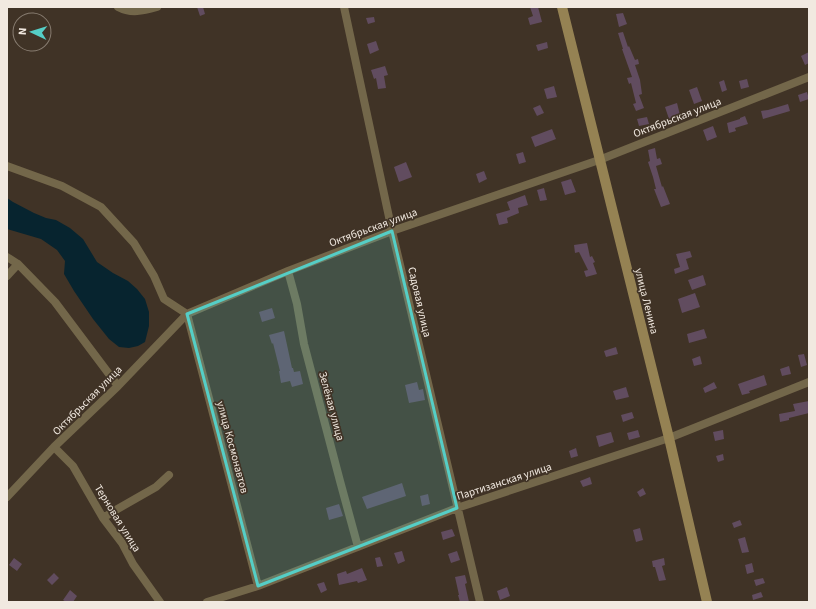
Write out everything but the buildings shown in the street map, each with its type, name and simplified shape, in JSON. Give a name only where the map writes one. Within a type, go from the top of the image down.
[{"type":"street","points":[[118,7],[121,9],[139,12],[157,7]]},
{"type":"street","name":"Садовая улица","points":[[344,7],[392,231],[480,602]]},
{"type":"street","name":"улица Ленина","points":[[562,7],[669,438],[707,602]]},
{"type":"street","name":"Октябрьская улица","points":[[7,496],[54,447],[118,386],[187,314],[288,270],[392,231],[599,160],[809,77]]},
{"type":"street","points":[[7,166],[62,186],[102,207],[134,243],[154,276],[164,299],[187,314]]},
{"type":"street","points":[[7,257],[18,264],[55,302],[118,386]]},
{"type":"street","points":[[7,276],[18,264]]},
{"type":"street","name":"Зелёная улица","points":[[288,270],[297,304],[304,344],[358,547]]},
{"type":"street","name":"улица Космонавтов","points":[[187,314],[258,586]]},
{"type":"street","name":"Партизанская улица","points":[[207,602],[258,586],[457,508],[669,438],[809,382]]},
{"type":"street","name":"Терновая улица","points":[[54,447],[73,466],[103,518],[122,543],[133,564],[160,602]]},
{"type":"street","points":[[103,518],[156,487],[169,474]]},
{"type":"highlighted area","points":[[392,231],[457,508],[258,586],[187,314]]},
{"type":"water","points":[[7,198],[34,213],[56,220],[70,228],[83,239],[97,262],[128,281],[137,289],[145,299],[149,312],[149,326],[145,342],[138,346],[129,348],[119,347],[109,339],[93,319],[64,274],[65,261],[57,250],[41,239],[7,229]]}]
